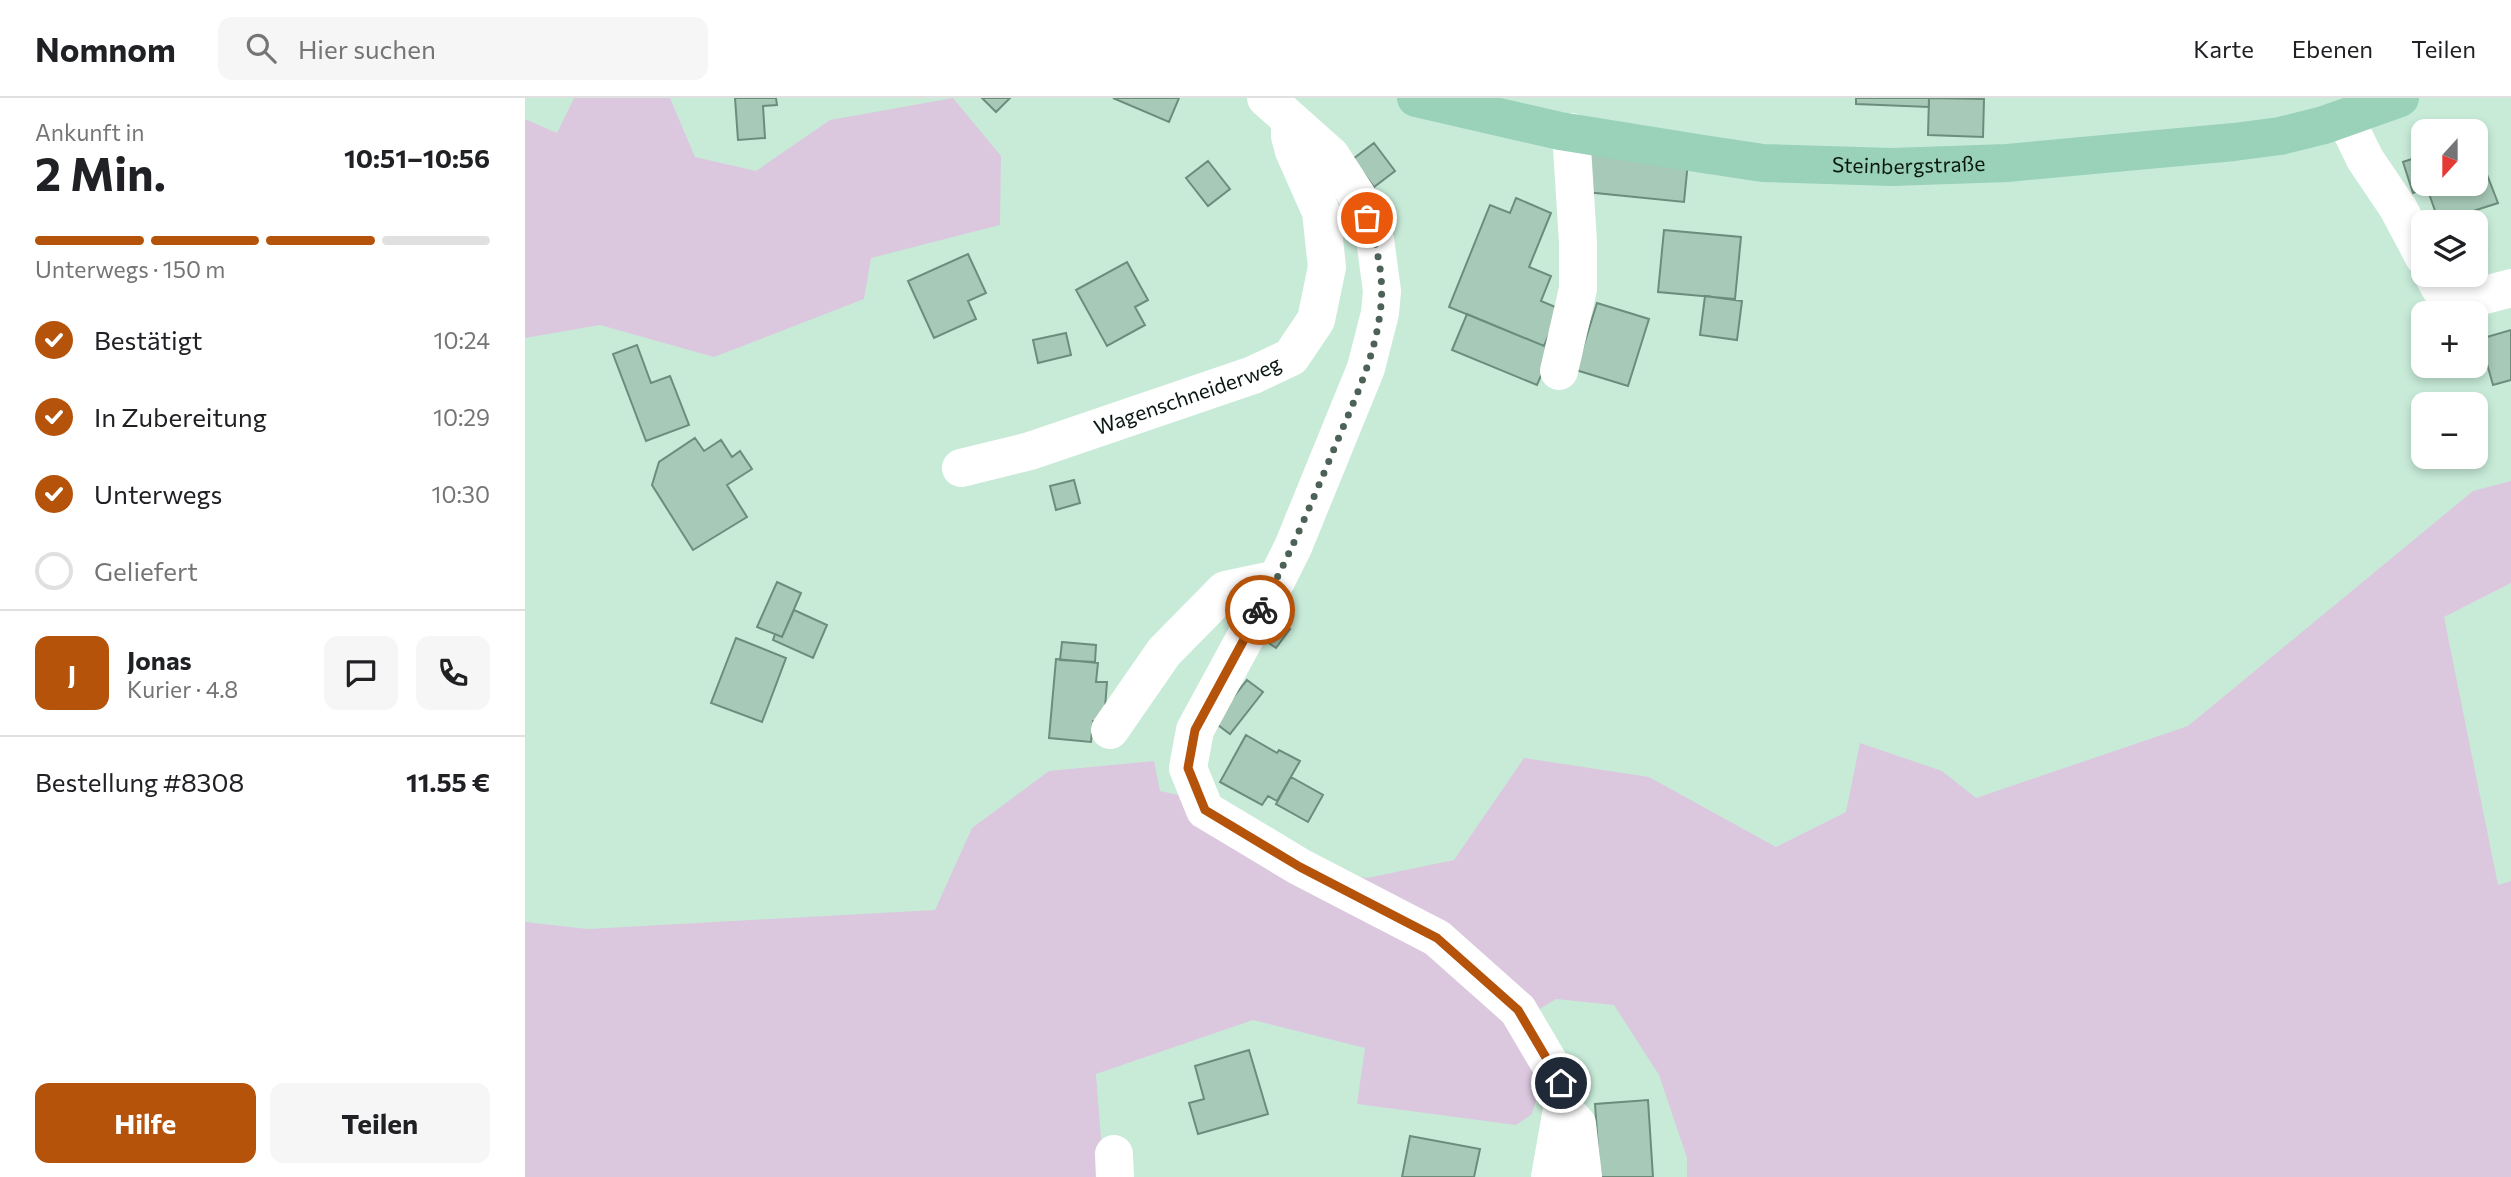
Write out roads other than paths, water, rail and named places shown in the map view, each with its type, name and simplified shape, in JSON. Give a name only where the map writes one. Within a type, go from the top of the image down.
[{"type":"main road","name":"Steinbergstraße","points":[[1416,98],[1469,112],[1571,132],[1763,163],[1905,167],[2007,163],[2280,136],[2345,118],[2400,98]]},
{"type":"street","points":[[1278,109],[1331,156],[1357,196],[1375,239],[1382,291],[1380,313],[1366,368],[1277,579],[1195,730],[1188,768],[1205,810],[1300,867],[1437,938],[1518,1010],[1561,1083],[1562,1109],[1550,1177]]},
{"type":"street","name":"Wagenschneiderweg","points":[[961,468],[1030,451],[1253,375],[1291,357],[1316,320],[1327,267],[1321,212],[1278,109]]},
{"type":"street","points":[[2345,118],[2365,159],[2399,208],[2411,232]]},
{"type":"street","points":[[1559,371],[1578,289],[1571,132]]},
{"type":"street","points":[[2439,287],[2455,303],[2511,288]]},
{"type":"street","points":[[1110,730],[1164,652],[1225,590],[1277,579]]},
{"type":"street","points":[[1562,1109],[1577,1124],[1583,1177]]}]
